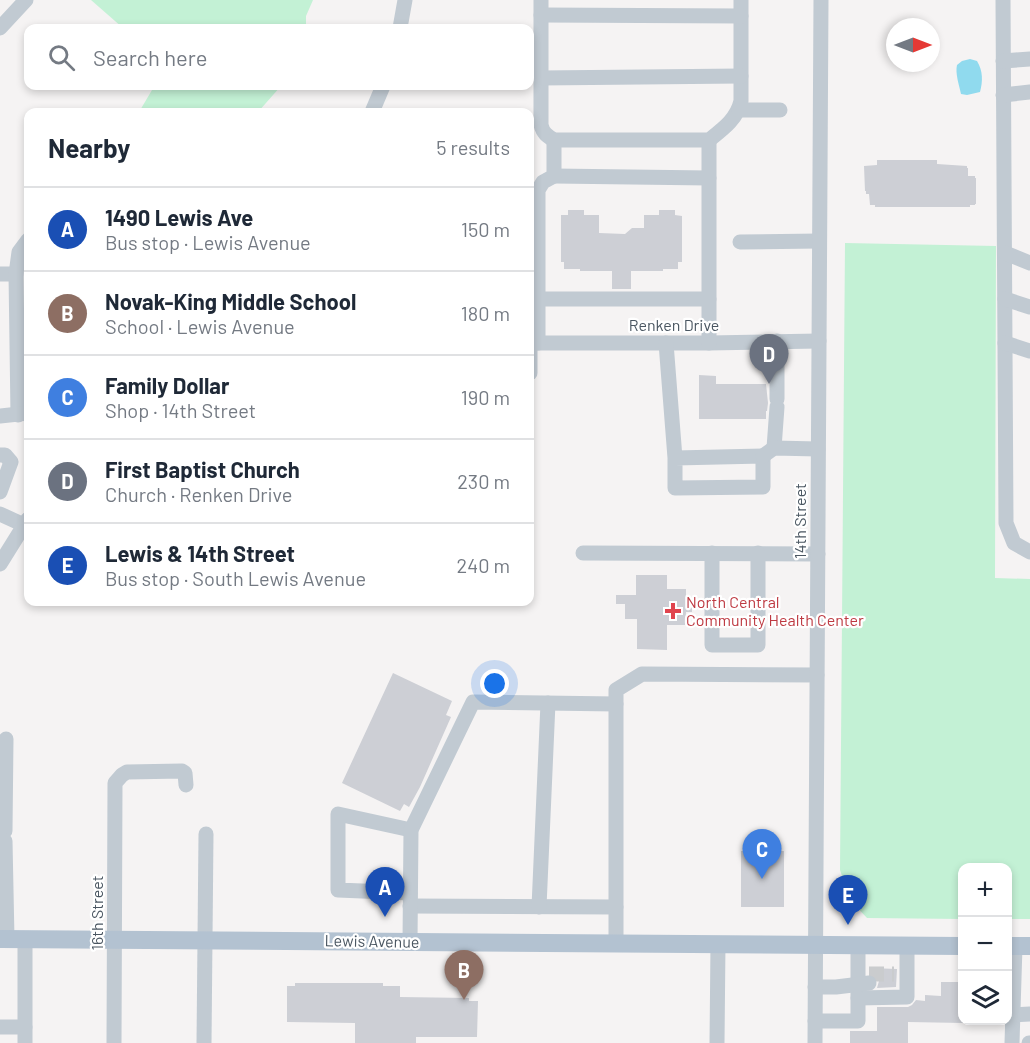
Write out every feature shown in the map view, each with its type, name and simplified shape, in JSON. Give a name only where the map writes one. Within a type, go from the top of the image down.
[{"type":"main road","name":"Lewis Avenue","points":[[11,939],[958,946]]},
{"type":"street","points":[[0,28],[26,0]]},
{"type":"street","points":[[401,24],[405,0]]},
{"type":"street","points":[[741,0],[741,16],[741,101],[739,110],[731,122],[709,140],[554,140],[543,132],[537,83],[541,8],[741,16]]},
{"type":"street","name":"14th Street","points":[[815,1043],[821,0]]},
{"type":"street","points":[[1003,0],[1006,524],[1014,543],[1030,552]]},
{"type":"street","points":[[1003,61],[1030,59]]},
{"type":"street","points":[[537,83],[741,76]]},
{"type":"street","points":[[374,108],[381,90]]},
{"type":"street","points":[[1003,95],[1030,92]]},
{"type":"street","points":[[739,110],[780,110]]},
{"type":"street","points":[[554,140],[554,177]]},
{"type":"street","points":[[709,140],[709,344]]},
{"type":"street","points":[[534,325],[537,299],[538,190],[543,182],[554,177],[709,178]]},
{"type":"street","points":[[740,242],[819,241]]},
{"type":"street","points":[[0,416],[23,413],[16,274],[19,252],[24,245]]},
{"type":"street","points":[[1005,254],[1030,263]]},
{"type":"street","points":[[0,274],[16,274]]},
{"type":"street","points":[[1005,298],[1030,307]]},
{"type":"street","points":[[537,299],[709,299]]},
{"type":"street","points":[[666,343],[675,458],[675,488],[763,487],[777,403],[777,341]]},
{"type":"street","name":"Renken Drive","points":[[534,343],[709,344],[819,341]]},
{"type":"street","points":[[1005,343],[1030,351]]},
{"type":"street","points":[[675,458],[818,449]]},
{"type":"street","points":[[0,455],[5,455],[11,462],[0,492]]},
{"type":"street","points":[[0,514],[24,521]]},
{"type":"street","points":[[0,564],[24,525]]},
{"type":"street","points":[[583,553],[818,554]]},
{"type":"street","points":[[712,553],[712,645],[758,645],[758,553]]},
{"type":"street","points":[[616,943],[616,690],[642,674],[817,675]]},
{"type":"street","points":[[410,942],[411,830],[473,702],[616,704]]},
{"type":"street","points":[[539,907],[548,703]]},
{"type":"street","points":[[6,739],[2,772],[2,836],[5,841],[11,939],[25,1027],[25,1043]]},
{"type":"street","name":"16th Street","points":[[114,1043],[115,783],[127,772],[183,771],[186,785]]},
{"type":"street","points":[[411,830],[338,814],[338,890],[410,900],[539,907],[616,907]]},
{"type":"street","points":[[204,1043],[206,834]]},
{"type":"street","points":[[717,1043],[718,944]]},
{"type":"street","points":[[815,1021],[858,1021],[863,982],[858,945]]},
{"type":"street","points":[[815,987],[836,987],[863,982],[907,997],[900,978],[907,946]]},
{"type":"street","points":[[1012,1043],[1017,946]]},
{"type":"street","points":[[1014,981],[1030,982]]},
{"type":"street","points":[[1013,1014],[1030,1014]]},
{"type":"street","points":[[0,1027],[25,1027]]},
{"type":"green space","points":[[91,0],[313,0],[306,16],[306,24],[118,24]]},
{"type":"green space","points":[[152,90],[277,90],[262,108],[141,108]]},
{"type":"green space","points":[[845,243],[996,246],[995,578],[1030,579],[1030,919],[1012,919],[1012,863],[958,863],[958,919],[867,918],[850,900],[840,870]]},
{"type":"water","points":[[970,59],[977,61],[980,69],[982,80],[980,92],[961,94],[957,65]]},
{"type":"building","points":[[877,160],[937,160],[937,164],[967,166],[968,176],[976,178],[976,204],[970,207],[875,207],[875,205],[870,205],[869,194],[865,191],[864,166],[877,165]]},
{"type":"building","points":[[568,210],[584,210],[584,215],[599,215],[599,233],[625,234],[632,228],[644,228],[644,215],[659,215],[659,210],[675,210],[675,215],[682,216],[682,262],[678,262],[678,269],[631,271],[631,289],[612,289],[612,271],[564,269],[564,262],[561,262],[561,215],[568,215]]},
{"type":"building","points":[[699,375],[716,376],[716,384],[766,384],[768,403],[766,419],[699,419]]},
{"type":"building","points":[[636,575],[667,575],[667,589],[686,589],[686,603],[692,603],[692,612],[686,612],[685,625],[667,625],[667,650],[637,649],[637,619],[625,619],[625,604],[616,604],[616,595],[636,595]]},
{"type":"building","points":[[393,673],[452,701],[446,715],[451,717],[420,787],[409,807],[404,804],[400,811],[342,783]]},
{"type":"building","points":[[741,851],[784,851],[784,907],[741,907]]},
{"type":"building","points":[[871,968],[897,969],[896,987],[877,988],[879,981],[871,974]]},
{"type":"building","points":[[941,982],[958,982],[958,1023],[908,1022],[908,1043],[850,1043],[850,1031],[877,1031],[877,1007],[908,1007],[916,1000],[925,1001],[925,995],[941,996]]},
{"type":"building","points":[[295,983],[383,983],[383,986],[400,986],[400,997],[469,998],[469,1001],[478,1001],[477,1037],[416,1037],[416,1043],[355,1043],[355,1023],[287,1022],[287,986],[295,986]]},
{"type":"tunnel","points":[[869,974],[894,974]]},
{"type":"place","name":"First Baptist Church","points":[[769,384]]},
{"type":"place","name":"North Central Community Health Center","points":[[673,611]]},
{"type":"place","name":"Family Dollar","points":[[762,879]]},
{"type":"place","name":"1490 Lewis Ave","points":[[385,917]]},
{"type":"place","name":"Lewis & 14th Street","points":[[848,925]]},
{"type":"place","name":"Novak-King Middle School","points":[[464,1000]]}]
